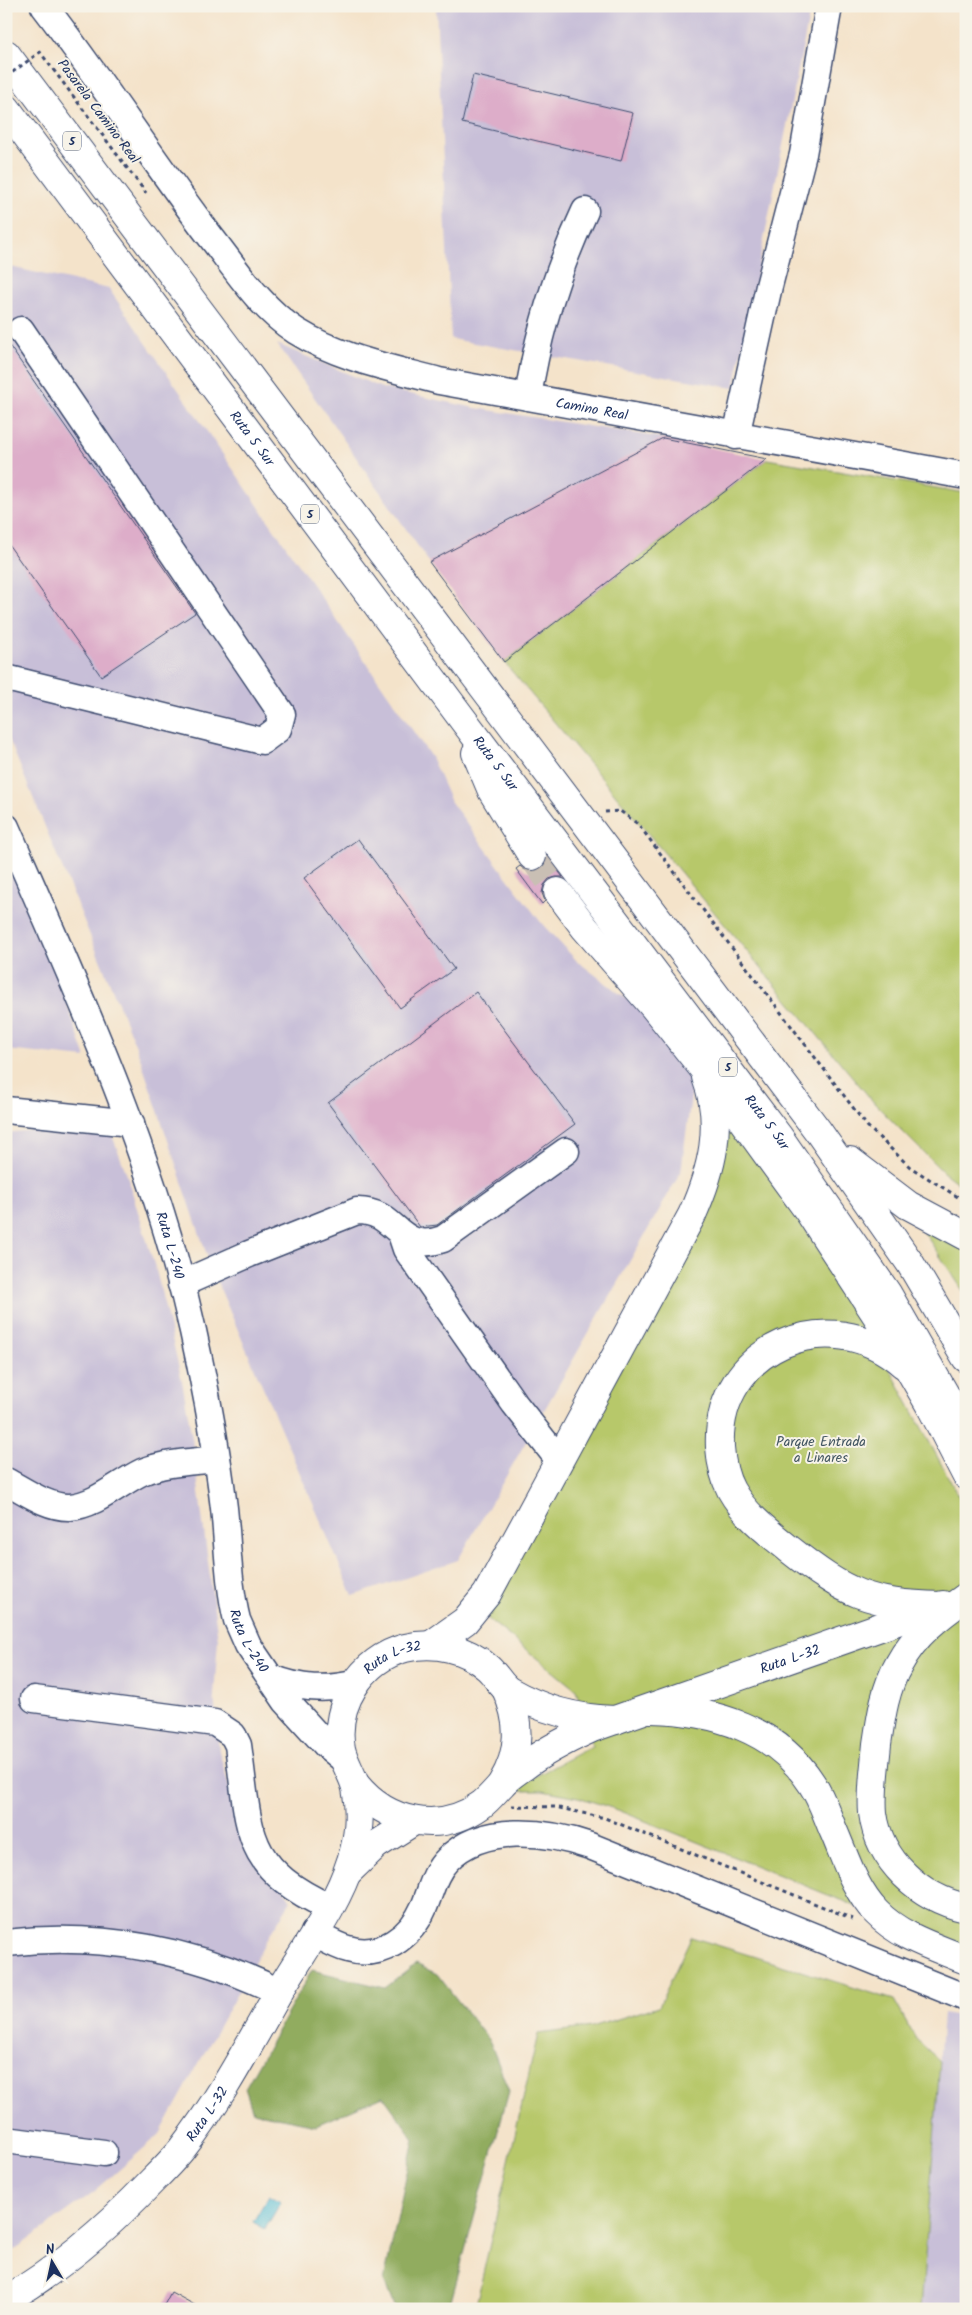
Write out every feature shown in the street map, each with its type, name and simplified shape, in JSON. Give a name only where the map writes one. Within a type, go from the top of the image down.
[{"type":"main road","name":"5","points":[[6,54],[818,1131],[905,1256],[966,1358]]},
{"type":"main road","name":"Ruta 5 Sur","points":[[6,108],[464,721],[667,987],[806,1175],[891,1301],[966,1431]]},
{"type":"main road","points":[[464,721],[492,791],[532,856]]},
{"type":"main road","points":[[558,892],[585,928],[653,1006],[738,1113],[830,1242],[932,1409],[966,1476]]},
{"type":"main road","points":[[431,1645],[465,1621],[487,1594],[692,1215],[708,1175],[713,1155],[715,1117],[709,1089],[701,1066]]},
{"type":"main road","points":[[818,1131],[852,1162],[895,1195],[926,1216],[966,1236]]},
{"type":"main road","points":[[909,1370],[875,1346],[846,1335],[818,1334],[787,1341],[759,1358],[737,1382],[722,1416],[719,1434],[720,1453],[727,1481],[735,1497],[772,1535],[826,1578],[853,1593],[875,1600],[899,1604],[958,1600]]},
{"type":"main road","points":[[958,1600],[923,1630],[895,1671],[882,1715],[872,1797],[873,1815],[880,1839],[898,1868],[926,1892],[944,1901],[966,1908]]},
{"type":"main road","name":"Ruta L-32","points":[[345,1875],[376,1845],[414,1821],[428,1822],[450,1819],[470,1812],[483,1804],[502,1783],[554,1747],[585,1731],[958,1600]]},
{"type":"main road","name":"Ruta L-32","points":[[6,2300],[44,2275],[102,2230],[179,2152],[205,2116],[236,2067],[314,1933],[351,1861],[358,1830],[356,1784],[343,1759],[339,1733],[341,1719],[346,1700],[356,1683],[376,1662],[388,1654],[402,1649],[431,1645],[456,1649],[469,1654],[490,1669],[506,1689],[531,1702],[565,1714],[615,1720]]},
{"type":"main road","points":[[502,1783],[514,1758],[517,1737],[516,1716],[506,1689]]},
{"type":"main road","points":[[651,1709],[687,1711],[731,1721],[752,1730],[782,1749],[814,1786],[856,1884],[876,1912],[907,1935],[966,1960]]},
{"type":"main road","points":[[356,1784],[381,1809],[414,1821]]},
{"type":"street","name":"Camino Real","points":[[44,6],[178,193],[244,281],[264,304],[294,330],[312,341],[340,352],[439,381],[966,476]]},
{"type":"street","points":[[736,436],[769,286],[804,154],[829,6]]},
{"type":"street","points":[[528,397],[544,320],[558,274],[585,211]]},
{"type":"street","points":[[6,678],[262,741],[278,729],[282,714],[21,330]]},
{"type":"street","name":"Ruta L-240","points":[[6,827],[80,996],[131,1124],[181,1284],[202,1376],[217,1458],[234,1608],[248,1644],[297,1714],[326,1745],[343,1759]]},
{"type":"street","points":[[6,1110],[131,1124]]},
{"type":"street","points":[[181,1284],[249,1254],[357,1211],[366,1211],[383,1217],[401,1234],[417,1242],[426,1243],[443,1240],[566,1151]]},
{"type":"street","points":[[401,1234],[406,1249],[417,1266],[514,1403],[559,1460]]},
{"type":"street","points":[[6,1481],[50,1503],[69,1507],[88,1503],[144,1472],[167,1465],[217,1458]]},
{"type":"street","name":"Ruta L-240","points":[[272,1678],[298,1687],[312,1689],[341,1687],[356,1683]]},
{"type":"street","points":[[34,1699],[215,1723],[234,1735],[238,1745],[250,1827],[258,1849],[273,1871],[284,1882],[329,1906]]},
{"type":"street","points":[[314,1933],[350,1950],[366,1951],[384,1948],[399,1940],[414,1925],[424,1908],[436,1875],[446,1861],[461,1848],[492,1836],[549,1836],[590,1846],[966,1998]]},
{"type":"street","points":[[6,1943],[88,1941],[142,1946],[226,1968],[279,1992]]},
{"type":"street","points":[[6,2140],[104,2153]]},
{"type":"path","name":"Pasarela Camino Real","points":[[6,77],[40,52],[146,193]]},
{"type":"path","points":[[585,822],[606,811],[620,811],[638,824],[867,1126],[910,1167],[966,1202]]},
{"type":"path","points":[[483,1804],[555,1807],[604,1818],[861,1923]]},
{"type":"shaded area","points":[[436,6],[811,6],[734,388],[451,339]]},
{"type":"shaded area","points":[[6,266],[109,289],[431,757],[451,802],[543,925],[577,961],[641,1010],[693,1081],[681,1172],[458,1560],[353,1596],[212,1270],[137,1049],[6,732]]},
{"type":"shaded area","points":[[277,344],[382,388],[475,408],[663,438],[429,562]]},
{"type":"shaded area","points":[[6,856],[46,945],[86,1058],[6,1050]]},
{"type":"shaded area","points":[[107,1122],[126,1172],[157,1274],[182,1381],[192,1438],[218,1639],[214,1695],[219,1751],[234,1805],[291,1901],[268,1937],[160,2134],[95,2191],[6,2256],[6,1133]]},
{"type":"shaded area","points":[[943,2013],[966,2017],[966,2309],[921,2309]]},
{"type":"green space","points":[[767,459],[966,493],[966,1189],[943,1172],[876,1105],[504,662]]},
{"type":"green space","name":"Parque Entrada a Linares","points":[[722,1105],[785,1196],[863,1319],[966,1510],[966,1945],[833,1897],[618,1810],[578,1797],[543,1790],[510,1790],[592,1746],[576,1690],[487,1618],[700,1219]]},
{"type":"green space","points":[[913,1216],[954,1245],[966,1250],[966,1295]]},
{"type":"green space","points":[[691,1937],[894,2000],[916,2039],[940,2061],[921,2309],[475,2309],[538,2034],[592,2027],[659,2006]]},
{"type":"green space","points":[[416,1964],[437,1974],[490,2042],[509,2091],[451,2301],[438,2309],[395,2309],[384,2281],[414,2139],[383,2096],[316,2125],[253,2112],[245,2088],[312,1970],[385,1988]]},
{"type":"water","points":[[269,2195],[281,2202],[265,2229],[253,2222]]},
{"type":"building","points":[[473,75],[633,113],[621,161],[462,123]]},
{"type":"building","points":[[6,341],[195,613],[101,676],[6,541]]},
{"type":"building","points":[[663,438],[767,459],[504,662],[429,562]]},
{"type":"building","points":[[358,839],[454,969],[400,1008],[304,878]]},
{"type":"building","points":[[547,857],[563,877],[549,879],[544,885],[542,893],[545,901],[542,904],[516,869],[520,866],[532,872],[540,870],[545,864]]},
{"type":"building","points":[[476,992],[575,1124],[437,1225],[420,1227],[328,1103]]},
{"type":"building","points":[[171,2292],[202,2309],[162,2309]]},
{"type":"tunnel","points":[[532,856],[558,892]]}]
